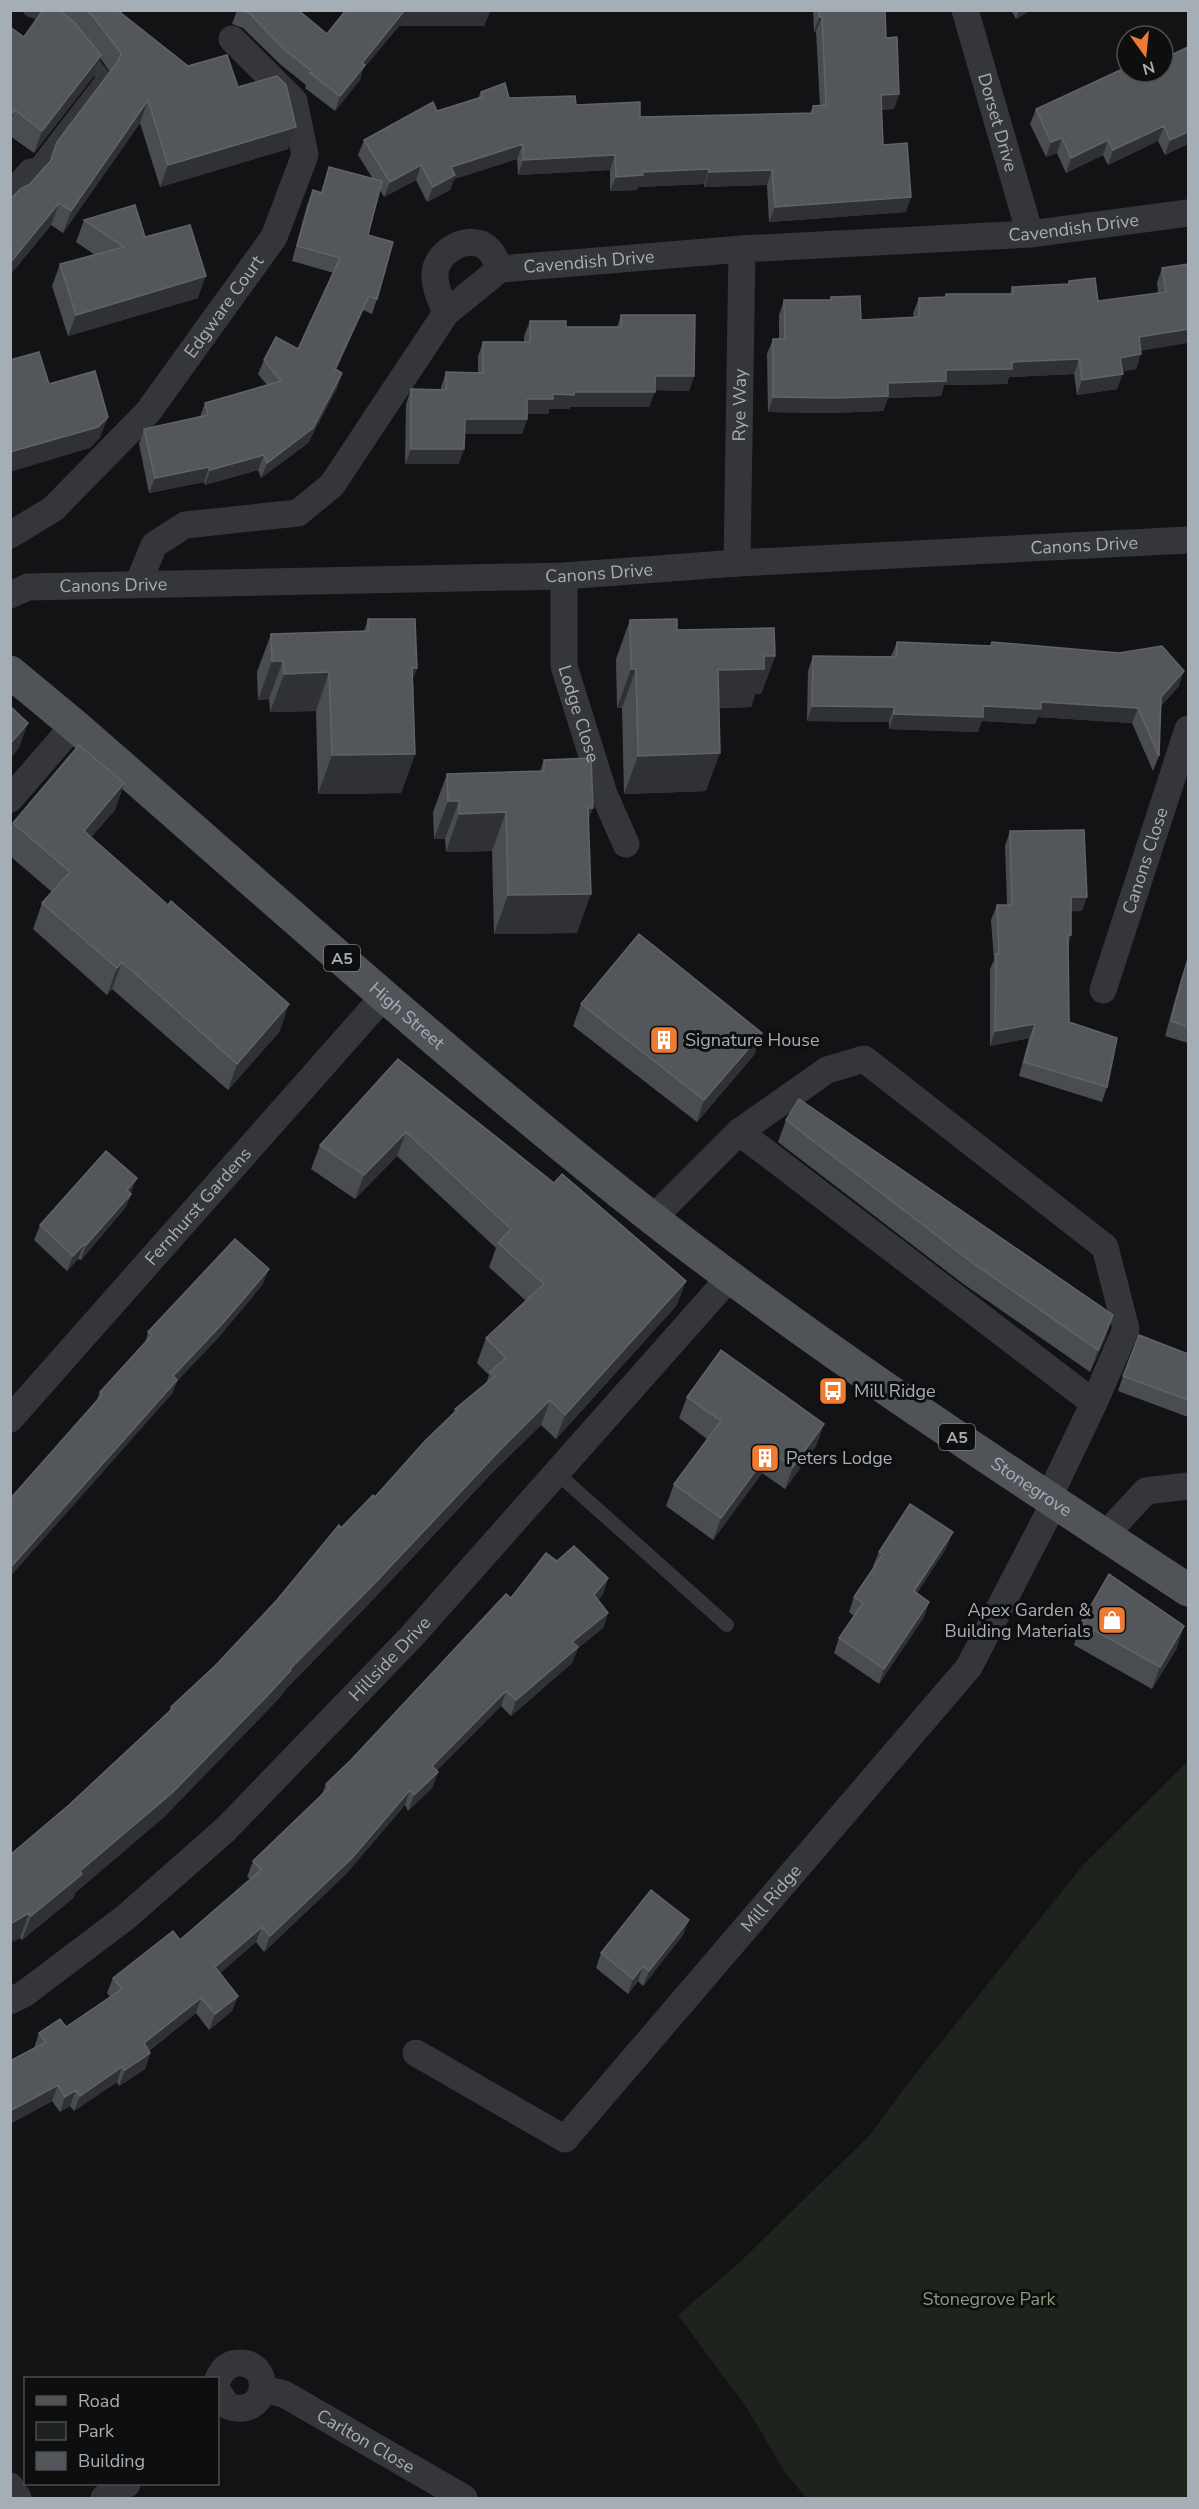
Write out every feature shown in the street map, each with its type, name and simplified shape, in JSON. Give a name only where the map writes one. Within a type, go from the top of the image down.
[{"type":"main road","name":"High Street","points":[[10,672],[512,1105],[730,1277]]},
{"type":"main road","name":"Stonegrove","points":[[730,1277],[888,1391],[1188,1590]]},
{"type":"street","name":"Dorset Drive","points":[[965,10],[1030,234]]},
{"type":"street","name":"Edgware Court","points":[[10,535],[52,509],[148,412],[274,237],[305,155],[294,101],[232,39]]},
{"type":"street","points":[[10,196],[31,172]]},
{"type":"street","name":"Cavendish Drive","points":[[138,584],[154,545],[185,525],[298,513],[332,485],[446,313],[500,269],[742,249],[1030,234],[1188,213]]},
{"type":"street","points":[[446,313],[435,281],[435,270],[441,256],[467,242],[481,244],[492,252],[500,269]]},
{"type":"street","name":"Rye Way","points":[[737,563],[742,249]]},
{"type":"street","name":"Canons Drive","points":[[10,595],[27,586],[564,576],[737,563],[1188,540]]},
{"type":"street","name":"Lodge Close","points":[[564,576],[564,666],[604,794],[626,844]]},
{"type":"street","points":[[10,800],[74,725]]},
{"type":"street","name":"Canons Close","points":[[1103,990],[1188,729]]},
{"type":"street","name":"Fernhurst Gardens","points":[[10,1419],[385,995]]},
{"type":"street","points":[[653,1218],[739,1132],[827,1070],[864,1059],[1105,1246],[1126,1329],[1051,1501]]},
{"type":"street","points":[[739,1132],[1094,1403]]},
{"type":"street","name":"Hillside Drive","points":[[10,2001],[126,1917],[226,1828],[412,1636],[558,1474],[730,1277]]},
{"type":"street","points":[[1105,1535],[1146,1491],[1188,1486]]},
{"type":"street","name":"Mill Ridge","points":[[416,2053],[565,2139],[969,1667],[1051,1501]]},
{"type":"street","points":[[219,2378],[226,2367],[241,2363],[248,2364],[260,2374],[263,2389],[256,2402],[250,2407],[223,2408]]},
{"type":"street","name":"Carlton Close","points":[[263,2389],[284,2394],[464,2499]]},
{"type":"street","points":[[104,2499],[125,2485]]},
{"type":"street","points":[[10,2486],[18,2499]]},
{"type":"lane","points":[[30,10],[41,14],[65,31]]},
{"type":"lane","points":[[31,172],[104,77],[79,45]]},
{"type":"lane","points":[[558,1474],[726,1625]]},
{"type":"green space","name":"Stonegrove Park","points":[[1188,1761],[1188,2498],[806,2498],[784,2471],[747,2408],[678,2315],[738,2264],[871,2134],[906,2086],[1084,1864]]},
{"type":"building","points":[[43,10],[59,10],[74,22],[101,55],[42,131],[15,110],[10,116],[10,27],[24,37]]},
{"type":"building","points":[[86,10],[117,10],[188,66],[227,55],[238,87],[277,76],[286,85],[296,127],[168,165],[148,100],[71,211],[59,203],[10,263],[10,200],[20,189],[30,184],[51,160],[57,142],[119,60],[121,53]]},
{"type":"building","points":[[242,10],[298,10],[327,34],[346,10],[490,11],[404,11],[362,63],[365,65],[340,96],[310,73],[313,72],[286,51],[249,13]]},
{"type":"building","points":[[819,10],[885,10],[886,38],[897,37],[899,94],[881,95],[883,145],[907,143],[911,197],[775,207],[772,170],[709,172],[709,169],[642,172],[643,175],[616,177],[615,155],[523,160],[523,144],[451,167],[455,175],[433,187],[421,165],[390,182],[364,140],[433,102],[437,111],[482,97],[481,92],[505,83],[509,98],[575,96],[576,105],[640,102],[640,117],[813,113],[813,106],[826,105],[822,17],[819,17]]},
{"type":"building","points":[[1188,47],[1188,132],[1170,140],[1164,126],[1113,150],[1108,140],[1071,158],[1062,138],[1051,142],[1036,109],[1115,73],[1115,84],[1175,84],[1175,53]]},
{"type":"building","points":[[329,167],[382,181],[368,235],[393,242],[377,299],[369,296],[335,369],[342,373],[313,428],[267,463],[264,455],[210,470],[209,467],[155,478],[144,429],[208,415],[205,403],[281,381],[264,360],[276,337],[298,349],[340,258],[297,246],[313,190],[322,193]]},
{"type":"building","points":[[135,205],[145,237],[190,225],[206,276],[76,315],[60,264],[124,247],[84,220]]},
{"type":"building","points":[[1188,264],[1188,329],[1139,337],[1141,354],[1120,358],[1123,374],[1082,380],[1079,359],[1012,362],[1012,369],[946,370],[946,381],[888,383],[888,396],[773,397],[773,339],[785,339],[784,300],[831,300],[831,297],[860,296],[861,320],[919,317],[919,298],[946,297],[946,294],[1013,294],[1012,287],[1069,284],[1069,281],[1095,278],[1098,301],[1166,292],[1162,268]]},
{"type":"building","points":[[621,315],[695,315],[694,376],[655,376],[655,392],[574,392],[574,395],[553,394],[553,399],[527,399],[527,419],[465,419],[464,449],[411,449],[411,389],[446,390],[446,372],[483,373],[483,342],[530,342],[530,321],[566,321],[566,327],[621,327]]},
{"type":"building","points":[[39,352],[49,384],[95,371],[108,417],[98,427],[10,452],[10,360]]},
{"type":"building","points":[[368,619],[415,619],[417,668],[412,668],[415,754],[332,755],[329,672],[284,674],[283,661],[272,661],[271,634],[368,631]]},
{"type":"building","points":[[677,619],[677,630],[774,628],[775,656],[764,656],[764,669],[718,670],[720,753],[638,756],[636,669],[631,669],[630,620]]},
{"type":"building","points":[[897,642],[991,646],[992,642],[1119,653],[1162,646],[1184,671],[1161,697],[1159,756],[1138,708],[1041,702],[1041,709],[983,706],[983,717],[894,714],[894,707],[812,706],[813,656],[896,657]]},
{"type":"building","points":[[10,706],[28,723],[10,744]]},
{"type":"building","points":[[79,745],[124,783],[84,831],[168,905],[171,901],[289,1004],[237,1064],[122,962],[117,968],[42,903],[70,872],[13,823]]},
{"type":"building","points":[[591,758],[593,808],[588,808],[591,894],[508,895],[506,812],[459,814],[459,801],[448,801],[447,774],[544,771],[544,760]]},
{"type":"building","points":[[1084,830],[1087,897],[1071,897],[1071,935],[1068,935],[1069,1022],[1117,1038],[1107,1087],[1024,1062],[1035,1024],[995,1031],[996,954],[999,954],[997,905],[1012,905],[1010,831]]},
{"type":"building","name":"Signature House","points":[[639,934],[762,1033],[704,1100],[581,1004]]},
{"type":"building","points":[[1188,959],[1188,1027],[1171,1021]]},
{"type":"building","points":[[398,1059],[554,1183],[562,1174],[686,1281],[565,1415],[550,1400],[173,1792],[80,1871],[82,1874],[31,1916],[29,1913],[10,1924],[10,1855],[69,1805],[172,1709],[171,1707],[215,1666],[277,1600],[339,1525],[341,1528],[373,1495],[375,1497],[425,1441],[457,1410],[455,1409],[495,1376],[490,1372],[506,1358],[486,1338],[544,1284],[498,1243],[511,1229],[406,1132],[364,1175],[320,1145]]},
{"type":"building","points":[[799,1099],[1113,1315],[1098,1350],[970,1261],[786,1120]]},
{"type":"building","points":[[106,1151],[137,1178],[127,1190],[131,1194],[86,1245],[84,1244],[73,1256],[40,1225]]},
{"type":"building","points":[[235,1239],[269,1269],[223,1323],[173,1376],[177,1380],[10,1568],[10,1499],[102,1395],[100,1392],[152,1335],[148,1332]]},
{"type":"building","points":[[1139,1335],[1188,1354],[1188,1400],[1123,1376]]},
{"type":"building","name":"Peters Lodge","points":[[721,1350],[824,1424],[793,1467],[770,1451],[721,1518],[674,1484],[721,1421],[687,1397]]},
{"type":"building","points":[[910,1504],[953,1532],[914,1591],[929,1602],[884,1669],[839,1638],[863,1603],[854,1597],[883,1554],[879,1552]]},
{"type":"building","points":[[574,1546],[608,1578],[594,1595],[608,1613],[572,1642],[578,1647],[516,1700],[506,1691],[432,1766],[438,1772],[414,1795],[410,1790],[352,1858],[270,1936],[262,1927],[215,1967],[238,1996],[215,2014],[201,1998],[144,2043],[150,2053],[125,2070],[122,2067],[80,2096],[76,2090],[65,2097],[58,2085],[10,2111],[10,2061],[46,2042],[39,2033],[60,2019],[66,2027],[122,1989],[113,1978],[173,1931],[180,1940],[261,1870],[253,1861],[329,1788],[326,1784],[506,1594],[511,1598],[546,1553],[557,1561]]},
{"type":"building","points":[[1109,1574],[1184,1626],[1160,1667],[1081,1623]]},
{"type":"building","points":[[651,1890],[689,1920],[649,1971],[643,1966],[633,1979],[601,1953]]},
{"type":"place","name":"Signature House","points":[[664,1040]]},
{"type":"place","name":"Mill Ridge","points":[[833,1391]]},
{"type":"place","name":"Peters Lodge","points":[[765,1458]]},
{"type":"place","name":"Apex Garden & Building Materials","points":[[1112,1620]]}]
